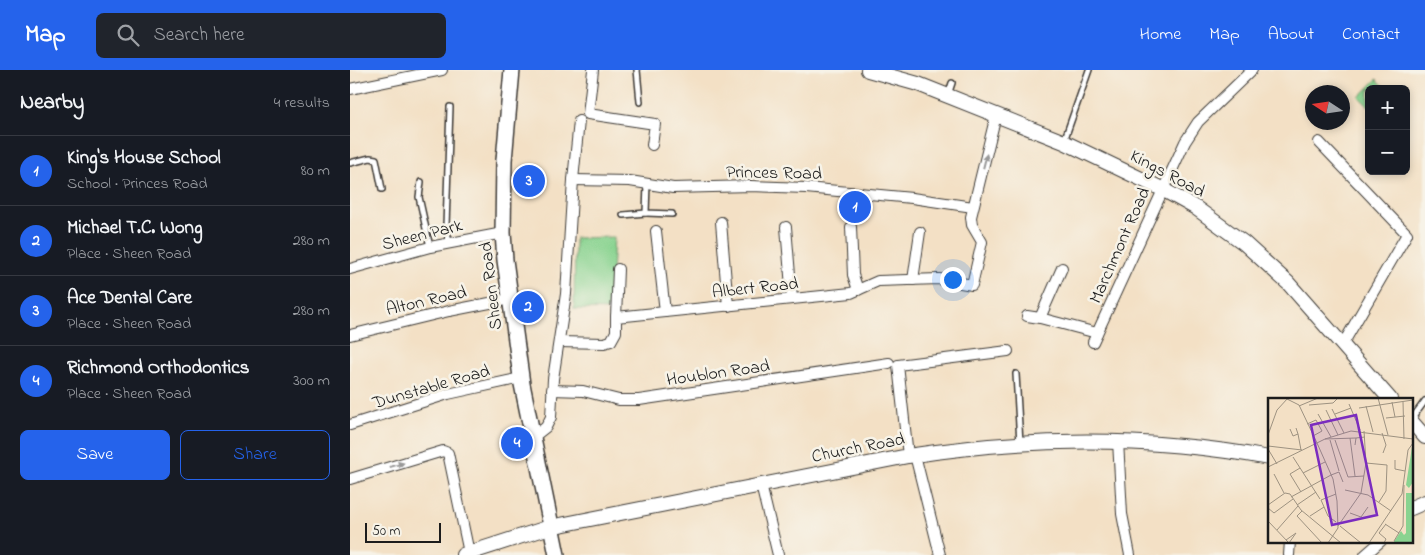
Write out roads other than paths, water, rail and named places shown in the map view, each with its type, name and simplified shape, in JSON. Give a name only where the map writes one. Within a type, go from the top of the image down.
[{"type":"main road","name":"Sheen Road","points":[[512,70],[504,160],[503,233],[520,378],[557,555]]},
{"type":"street","points":[[350,89],[442,70]]},
{"type":"street","points":[[593,70],[588,114],[654,124],[652,145]]},
{"type":"street","name":"Kings Road","points":[[868,70],[918,84],[950,90],[996,115],[1064,142],[1162,189],[1196,208],[1244,243],[1288,283],[1389,398]]},
{"type":"street","name":"Marchmont Road","points":[[1040,318],[1095,338],[1185,142],[1198,122],[1252,70]]},
{"type":"street","points":[[974,207],[996,115]]},
{"type":"street","points":[[532,438],[546,427],[551,417],[552,390],[566,294],[573,180],[579,121]]},
{"type":"street","points":[[1319,142],[1407,234],[1343,344]]},
{"type":"street","name":"Princes Road","points":[[573,180],[630,181],[673,188],[751,186],[806,188],[912,198],[974,207]]},
{"type":"street","name":"Albert Road","points":[[616,317],[851,293],[878,282],[939,279],[972,285],[982,242],[972,225],[971,217],[974,207]]},
{"type":"street","points":[[721,222],[728,306]]},
{"type":"street","points":[[786,226],[792,299]]},
{"type":"street","points":[[851,227],[853,275],[858,290]]},
{"type":"street","points":[[656,230],[665,312]]},
{"type":"street","points":[[913,280],[920,232]]},
{"type":"street","name":"Sheen Park","points":[[350,269],[430,247],[503,233]]},
{"type":"street","points":[[1027,316],[1040,318],[1062,268]]},
{"type":"street","points":[[559,342],[604,343],[611,341],[616,332],[618,269]]},
{"type":"street","name":"Alton Road","points":[[350,335],[448,311],[510,299]]},
{"type":"street","points":[[940,555],[911,455],[898,365],[1008,351]]},
{"type":"street","name":"Houblon Road","points":[[552,390],[583,391],[620,400],[639,400],[889,363]]},
{"type":"street","name":"Dunstable Road","points":[[350,425],[448,394],[520,378]]},
{"type":"street","points":[[1412,422],[1425,437]]},
{"type":"street","points":[[1118,441],[1122,514],[1130,555]]},
{"type":"street","name":"Church Road","points":[[466,554],[550,527],[911,455],[958,448],[1020,443],[1118,441],[1194,447],[1268,458]]},
{"type":"street","points":[[350,479],[443,451],[448,453],[466,554]]},
{"type":"street","points":[[761,485],[778,555]]},
{"type":"street","points":[[1412,508],[1425,502]]},
{"type":"street","points":[[1290,542],[1290,555]]},
{"type":"street","points":[[1365,555],[1380,542]]},
{"type":"lane","points":[[637,70],[640,102]]},
{"type":"lane","points":[[1064,142],[1090,70]]},
{"type":"lane","points":[[449,243],[446,226],[450,107]]},
{"type":"lane","points":[[350,163],[370,158],[376,159],[382,189]]},
{"type":"lane","points":[[421,182],[418,197],[430,247]]},
{"type":"lane","points":[[646,213],[647,184]]},
{"type":"lane","points":[[623,215],[646,213],[672,214]]},
{"type":"lane","points":[[1016,374],[1020,443]]},
{"type":"lane","points":[[1412,420],[1425,401]]},
{"type":"place","name":"Ace Dental Care","points":[[529,181]]},
{"type":"place","name":"King's House School","points":[[855,207]]},
{"type":"place","name":"Michael T.C. Wong","points":[[528,307]]},
{"type":"place","name":"Richmond Orthodontics","points":[[517,443]]}]
